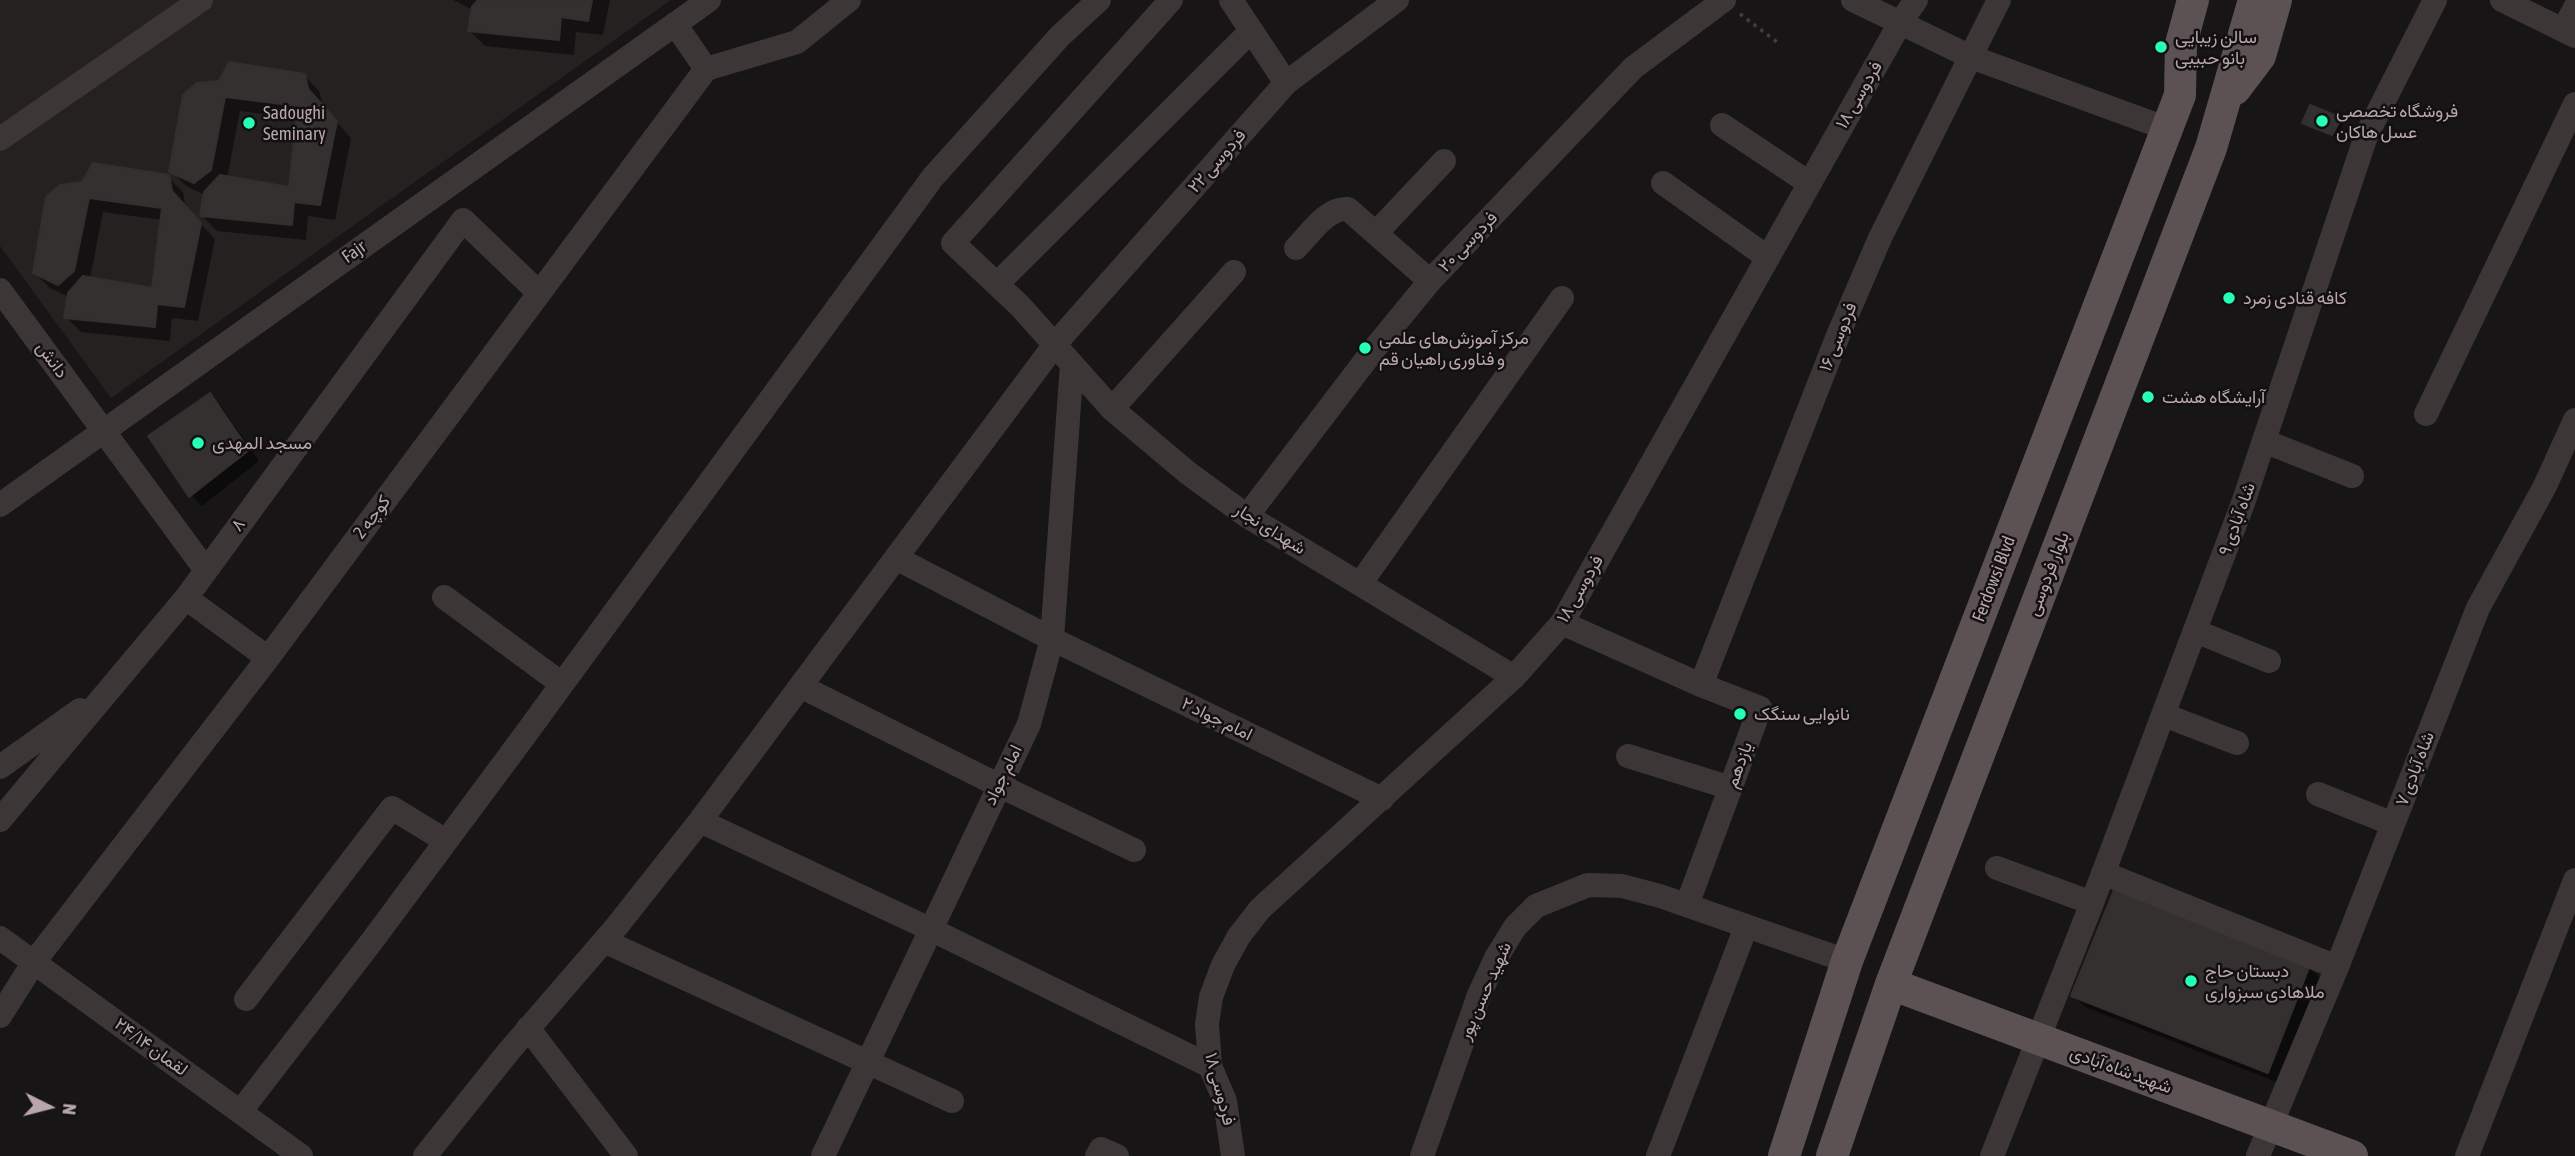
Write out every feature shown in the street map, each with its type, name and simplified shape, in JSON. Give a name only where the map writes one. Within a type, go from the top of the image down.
[{"type":"main road","name":"Ferdowsi Blvd","points":[[1784,1156],[1847,961],[2168,129],[2180,95],[2181,44],[2193,0]]},
{"type":"main road","points":[[2180,95],[2207,0]]},
{"type":"main road","points":[[2223,104],[2253,0]]},
{"type":"main road","name":"بلوار فردوسی","points":[[1832,1156],[1891,984],[2211,148],[2223,104],[2260,56],[2276,0]]},
{"type":"main road","name":"شهید شاه آبادی","points":[[1891,984],[2352,1156]]},
{"type":"street","points":[[0,139],[201,0]]},
{"type":"street","name":"Fajr","points":[[0,505],[709,0]]},
{"type":"street","points":[[675,24],[706,69],[797,41],[849,0]]},
{"type":"street","points":[[240,1112],[446,841],[933,177],[1060,36],[1099,0]]},
{"type":"street","name":"شهدای نجار","points":[[1171,0],[953,243],[1056,343],[1112,409],[1188,473],[1247,516],[1514,677]]},
{"type":"street","points":[[1231,0],[1286,83]]},
{"type":"street","name":"فردوسی ۲۲","points":[[425,1156],[700,821],[1056,343],[1286,83],[1396,0]]},
{"type":"street","name":"فردوسی ۲۰","points":[[1247,516],[1382,339],[1430,281],[1633,68],[1723,0]]},
{"type":"street","points":[[1853,0],[1971,57],[2168,129]]},
{"type":"street","name":"فردوسی ۱۸","points":[[1233,1156],[1225,1101],[1210,1066],[1207,1024],[1211,997],[1223,965],[1239,936],[1260,909],[1514,677],[1562,623],[1899,23],[1916,0]]},
{"type":"street","name":"فردوسی ۱۶","points":[[1701,685],[1839,333],[1880,238],[2000,0]]},
{"type":"street","name":"شاه آبادی ۹","points":[[1992,1156],[2195,631],[2264,441],[2367,136],[2435,0]]},
{"type":"street","points":[[2502,0],[2571,25]]},
{"type":"street","points":[[997,284],[1251,31]]},
{"type":"street","name":"کوچه 2","points":[[0,1016],[33,962],[268,658],[706,69]]},
{"type":"street","points":[[2427,414],[2575,104]]},
{"type":"street","points":[[1722,125],[1809,183]]},
{"type":"street","points":[[1376,233],[1444,161]]},
{"type":"street","points":[[1663,183],[1767,257]]},
{"type":"street","points":[[1296,247],[1331,212],[1339,208],[1348,209],[1430,281]]},
{"type":"street","name":"۸","points":[[0,820],[186,598],[463,220],[538,292]]},
{"type":"street","points":[[1112,409],[1234,272]]},
{"type":"street","name":"دانش","points":[[0,290],[205,569]]},
{"type":"street","points":[[1360,584],[1562,298]]},
{"type":"street","name":"امام جواد","points":[[823,1156],[1029,724],[1052,639],[1072,364]]},
{"type":"street","name":"شاه آبادی ۷","points":[[2259,1156],[2337,967],[2478,608],[2546,486],[2575,420]]},
{"type":"street","points":[[2264,441],[2352,476]]},
{"type":"street","name":"امام جواد ۲","points":[[896,558],[1052,639],[1382,799]]},
{"type":"street","points":[[444,597],[562,684]]},
{"type":"street","points":[[186,598],[268,658]]},
{"type":"street","name":"یازدهم","points":[[1562,623],[1701,685],[1760,708],[1687,905]]},
{"type":"street","points":[[2195,631],[2269,661]]},
{"type":"street","points":[[802,687],[1134,850]]},
{"type":"street","points":[[0,767],[109,690]]},
{"type":"street","points":[[2164,715],[2236,743]]},
{"type":"street","points":[[1628,756],[1731,788]]},
{"type":"street","points":[[2318,794],[2393,824]]},
{"type":"street","points":[[246,999],[393,808],[446,841]]},
{"type":"street","points":[[700,821],[930,929],[1210,1066]]},
{"type":"street","points":[[1997,868],[2092,903]]},
{"type":"street","points":[[2103,873],[2337,967]]},
{"type":"street","points":[[2467,1156],[2575,880]]},
{"type":"street","name":"شهید حسن پور","points":[[1422,1156],[1479,995],[1496,958],[1515,927],[1536,906],[1588,885],[1622,886],[1687,905],[1847,961]]},
{"type":"street","points":[[1658,1156],[1746,927]]},
{"type":"street","name":"لقمان ۲۴/۱۴","points":[[0,938],[301,1156]]},
{"type":"street","points":[[604,941],[952,1101]]},
{"type":"street","points":[[528,1028],[626,1156]]},
{"type":"street","points":[[1097,1156],[1101,1149],[1117,1156]]},
{"type":"path","points":[[1723,0],[1777,42]]},
{"type":"shaded area","name":"Sadoughi Seminary","points":[[0,0],[671,0],[111,398],[0,246]]},
{"type":"building","points":[[478,0],[592,0],[588,21],[561,17],[559,40],[468,31],[472,7]]},
{"type":"building","points":[[229,62],[305,74],[308,89],[337,121],[320,205],[294,202],[292,225],[200,216],[204,192],[220,175],[289,187],[298,106],[225,97],[211,170],[194,183],[169,172],[183,95],[197,83],[219,81]]},
{"type":"building","name":"فروشگاه تخصصی عسل هاکان","points":[[2310,105],[2342,118],[2332,135],[2302,123]]},
{"type":"building","points":[[93,163],[169,175],[172,191],[201,223],[184,307],[157,304],[155,327],[64,318],[68,293],[83,276],[152,288],[162,208],[89,198],[74,271],[58,285],[33,273],[46,197],[60,185],[82,182]]},
{"type":"building","name":"مسجد المهدی","points":[[210,393],[249,450],[189,497],[148,436]]},
{"type":"building","name":"دبستان حاج ملاهادی سبزواری","points":[[2114,890],[2310,965],[2268,1073],[2071,996]]},
{"type":"place","name":"سالن زیبایی بانو حبیبی","points":[[2161,47]]},
{"type":"place","name":"فروشگاه تخصصی عسل هاکان","points":[[2322,121]]},
{"type":"place","name":"Sadoughi Seminary","points":[[249,123]]},
{"type":"place","name":"کافه قنادی زمرد","points":[[2229,298]]},
{"type":"place","name":"مرکز آموزش‌های علمی و فناوری راهیان قم","points":[[1365,348]]},
{"type":"place","name":"آرایشگاه هشت","points":[[2148,397]]},
{"type":"place","name":"مسجد المهدی","points":[[198,443]]},
{"type":"place","name":"نانوایی سنگک","points":[[1740,714]]},
{"type":"place","name":"دبستان حاج ملاهادی سبزواری","points":[[2191,981]]}]
